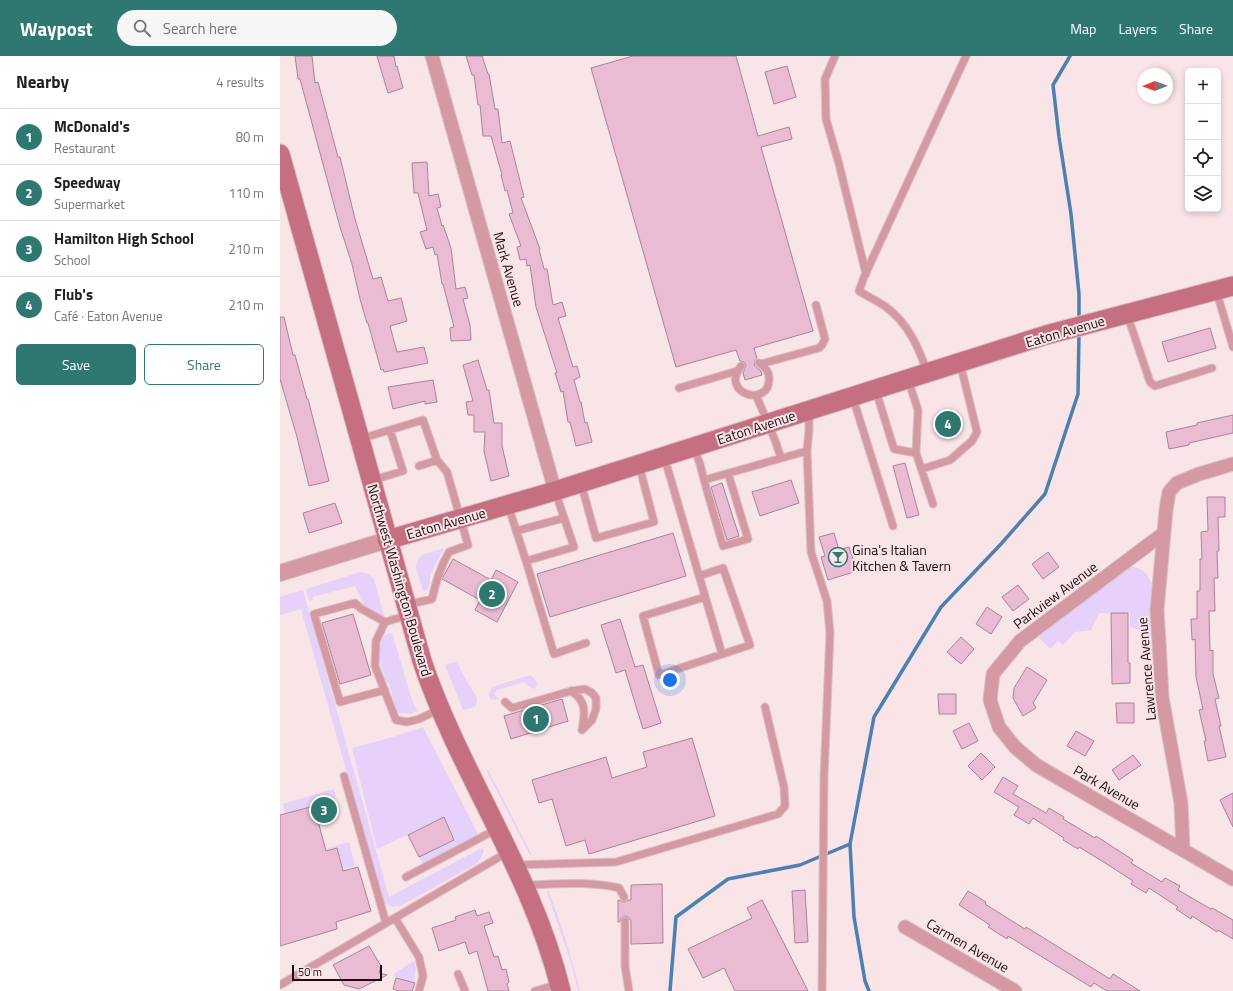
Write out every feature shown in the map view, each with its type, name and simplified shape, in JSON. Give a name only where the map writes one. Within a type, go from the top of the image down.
[{"type":"main road","name":"Northwest Washington Boulevard","points":[[280,154],[423,665],[432,690],[461,757],[498,828],[524,885],[538,918],[560,987]]},
{"type":"main road","name":"Eaton Avenue","points":[[387,540],[581,483],[1046,335],[1224,288]]},
{"type":"street","name":"Mark Avenue","points":[[432,56],[555,491]]},
{"type":"street","name":"Lawrence Avenue","points":[[1183,849],[1181,803],[1162,697],[1157,610],[1169,492],[1177,483],[1199,474],[1233,464]]},
{"type":"street","name":"Parkview Avenue","points":[[990,700],[993,674],[1020,641],[1164,533]]},
{"type":"street","name":"Eaton Avenue","points":[[280,573],[387,540]]},
{"type":"street","name":"Park Avenue","points":[[990,700],[999,727],[1015,747],[1036,765],[1233,879]]},
{"type":"street","name":"Carmen Avenue","points":[[905,927],[1015,991]]},
{"type":"lane","points":[[928,372],[918,348],[900,321],[887,308],[859,292],[966,56]]},
{"type":"lane","points":[[837,57],[825,80],[826,119],[839,164],[866,274]]},
{"type":"lane","points":[[1224,288],[1233,347]]},
{"type":"lane","points":[[679,388],[739,369],[736,376],[738,387],[746,394],[756,395],[761,393],[766,389],[769,378],[765,368],[760,364],[819,348],[822,345],[825,339],[816,305]]},
{"type":"lane","points":[[1127,314],[1150,382],[1155,386],[1212,368]]},
{"type":"lane","points":[[922,470],[950,460],[972,440],[977,432],[960,362]]},
{"type":"lane","points":[[908,378],[918,410],[916,453],[934,504]]},
{"type":"lane","points":[[875,389],[894,449],[916,453]]},
{"type":"lane","points":[[756,395],[781,458]]},
{"type":"lane","points":[[852,396],[893,526]]},
{"type":"lane","points":[[809,410],[807,451],[811,552],[827,601],[830,633],[824,785],[822,991]]},
{"type":"lane","points":[[359,439],[423,420],[437,460],[447,472],[468,545],[449,552],[441,565],[432,599],[385,622],[376,641],[375,666],[396,720],[407,722],[419,719],[440,709]]},
{"type":"lane","points":[[371,480],[406,470],[390,430]]},
{"type":"lane","points":[[694,447],[720,528],[723,546],[748,539],[739,522],[735,510],[734,492],[728,474]]},
{"type":"lane","points":[[704,480],[807,451]]},
{"type":"lane","points":[[664,456],[722,654]]},
{"type":"lane","points":[[419,466],[437,460]]},
{"type":"lane","points":[[581,483],[596,538],[654,522],[638,464]]},
{"type":"lane","points":[[526,561],[574,547],[555,491]]},
{"type":"lane","points":[[726,494],[734,492]]},
{"type":"lane","points":[[508,505],[554,654],[586,643]]},
{"type":"lane","points":[[516,531],[564,518]]},
{"type":"lane","points":[[699,576],[723,568],[750,645],[659,675],[643,616],[705,597]]},
{"type":"lane","points":[[384,689],[340,702],[314,614],[355,603],[360,608],[385,622]]},
{"type":"lane","points":[[505,702],[512,708],[571,691],[585,689],[592,693],[596,698],[596,709],[592,720],[582,730],[584,706],[579,696],[571,691]]},
{"type":"lane","points":[[280,985],[395,918],[512,858],[616,862],[778,814],[786,806],[784,787],[765,707]]},
{"type":"lane","points":[[344,776],[386,923]]},
{"type":"lane","points":[[406,877],[498,828]]},
{"type":"lane","points":[[524,885],[604,885],[619,888],[624,897]]},
{"type":"lane","points":[[395,918],[418,957],[423,976],[419,991]]},
{"type":"lane","points":[[625,921],[625,966],[629,991]]},
{"type":"lane","points":[[458,974],[465,991]]},
{"type":"lane","points":[[535,991],[560,987]]},
{"type":"shaded area","points":[[444,548],[430,575],[428,589],[423,591],[416,568],[417,561],[422,555]]},
{"type":"shaded area","points":[[1127,566],[1143,570],[1152,584],[1151,639],[1146,638],[1140,630],[1130,627],[1130,613],[1099,613],[1091,630],[1075,632],[1063,645],[1058,641],[1050,649],[1040,639],[1039,637],[1060,617]]},
{"type":"shaded area","points":[[361,572],[369,574],[374,579],[384,616],[380,617],[361,606],[363,604],[355,586],[312,597],[313,600],[309,601],[306,589]]},
{"type":"shaded area","points":[[303,590],[389,897],[482,848],[484,851],[478,863],[400,906],[392,907],[383,902],[301,609],[280,615],[280,597]]},
{"type":"shaded area","points":[[392,633],[411,697],[417,711],[411,714],[399,713],[396,708],[389,683],[386,682],[381,664],[379,650],[380,644],[386,635]]},
{"type":"shaded area","points":[[455,662],[458,664],[476,696],[477,701],[475,707],[463,710],[445,665]]},
{"type":"shaded area","points":[[530,675],[537,683],[534,689],[524,682],[497,690],[494,694],[498,698],[495,700],[490,699],[489,694],[492,687]]},
{"type":"shaded area","points":[[423,727],[480,838],[424,867],[419,857],[454,840],[444,817],[377,849],[352,748]]},
{"type":"shaded area","points":[[488,770],[532,855],[530,855],[487,772]]},
{"type":"shaded area","points":[[334,789],[336,799],[285,814],[283,804]]},
{"type":"shaded area","points":[[349,842],[355,866],[343,869],[337,848],[326,851],[325,849]]},
{"type":"shaded area","points":[[548,890],[566,940],[580,991],[578,991],[573,969],[547,892]]},
{"type":"shaded area","points":[[414,961],[416,968],[414,983],[396,978],[394,975],[395,973]]},
{"type":"building","points":[[295,56],[312,56],[315,83],[318,82],[338,157],[340,157],[355,219],[373,279],[381,277],[388,301],[401,298],[407,321],[390,326],[397,352],[424,347],[428,363],[384,372],[383,369],[381,370],[300,79],[298,79]]},
{"type":"building","points":[[377,56],[394,56],[403,88],[388,93]]},
{"type":"building","points":[[466,56],[482,56],[489,74],[495,109],[498,109],[502,143],[510,141],[524,197],[521,198],[540,249],[544,269],[547,269],[553,305],[562,302],[566,316],[558,318],[573,367],[577,366],[580,377],[574,380],[581,402],[585,423],[587,422],[592,442],[576,446],[570,422],[568,422],[563,391],[561,392],[555,373],[557,373],[536,307],[530,265],[527,266],[526,259],[520,260],[517,247],[521,246],[509,214],[513,213],[507,190],[505,191],[491,136],[483,136],[480,105],[478,105],[474,75],[472,75]]},
{"type":"building","points":[[633,56],[736,56],[758,136],[789,127],[792,139],[761,147],[813,331],[754,348],[757,358],[754,365],[761,371],[762,375],[745,380],[743,373],[746,365],[744,362],[740,361],[736,350],[676,367],[591,68]]},
{"type":"building","points":[[787,66],[796,97],[774,104],[765,72]]},
{"type":"building","points":[[427,162],[429,196],[438,194],[441,207],[437,208],[442,226],[443,225],[451,248],[456,289],[465,287],[468,298],[463,299],[470,325],[471,340],[451,341],[450,328],[454,327],[442,284],[437,254],[435,255],[433,247],[426,249],[420,232],[427,230],[418,193],[414,193],[412,163]]},
{"type":"building","points":[[280,317],[284,317],[293,355],[295,355],[308,399],[329,481],[309,486],[297,437],[280,379]]},
{"type":"building","points":[[1210,328],[1216,348],[1168,362],[1162,342]]},
{"type":"building","points":[[478,360],[487,390],[489,390],[494,423],[502,423],[502,446],[509,476],[491,481],[484,451],[485,432],[474,432],[474,415],[468,415],[466,402],[473,401],[463,365]]},
{"type":"building","points":[[433,380],[437,402],[425,404],[425,401],[393,409],[388,387]]},
{"type":"building","points":[[951,409],[963,422],[945,438],[934,425]]},
{"type":"building","points":[[1233,415],[1233,433],[1169,449],[1166,432]]},
{"type":"building","points":[[905,463],[919,515],[907,518],[893,466]]},
{"type":"building","points":[[791,480],[799,503],[760,516],[752,492]]},
{"type":"building","points":[[722,483],[739,536],[727,540],[711,487]]},
{"type":"building","points":[[1207,497],[1225,497],[1225,517],[1218,517],[1219,551],[1217,551],[1218,578],[1214,578],[1215,611],[1209,611],[1210,651],[1213,650],[1213,674],[1219,698],[1215,699],[1226,757],[1208,761],[1204,741],[1206,741],[1199,710],[1203,709],[1196,677],[1195,639],[1192,640],[1191,619],[1197,619],[1197,591],[1200,591],[1200,559],[1202,559],[1201,532],[1208,531]]},
{"type":"building","points":[[335,503],[342,523],[309,533],[303,513]]},
{"type":"building","points":[[673,533],[686,576],[550,617],[537,574]]},
{"type":"building","name":"Gina's Italian Kitchen & Tavern","points":[[834,533],[839,550],[849,547],[857,571],[828,580],[821,557],[825,556],[819,537]]},
{"type":"building","points":[[1048,552],[1059,567],[1043,579],[1032,564]]},
{"type":"building","points":[[453,559],[491,580],[496,570],[518,582],[497,622],[475,610],[480,600],[442,579]]},
{"type":"building","points":[[1018,585],[1029,599],[1013,611],[1002,597]]},
{"type":"building","points":[[987,607],[1002,617],[991,634],[976,624]]},
{"type":"building","points":[[1111,613],[1128,613],[1128,663],[1130,663],[1130,683],[1112,684]]},
{"type":"building","points":[[353,614],[371,675],[340,684],[322,623]]},
{"type":"building","points":[[620,619],[635,667],[643,665],[661,723],[643,729],[625,670],[616,673],[601,625]]},
{"type":"building","points":[[961,637],[974,649],[961,664],[947,652]]},
{"type":"building","points":[[1027,667],[1047,680],[1033,703],[1036,708],[1023,716],[1013,698],[1014,688]]},
{"type":"building","points":[[938,694],[956,694],[956,714],[939,714]]},
{"type":"building","points":[[562,699],[568,721],[511,739],[504,716]]},
{"type":"building","points":[[1116,703],[1134,703],[1134,723],[1117,723]]},
{"type":"building","points":[[969,723],[978,741],[962,749],[953,731]]},
{"type":"building","points":[[1076,731],[1094,741],[1085,756],[1067,746]]},
{"type":"building","points":[[692,738],[715,816],[589,854],[585,840],[566,846],[552,799],[539,803],[532,780],[606,757],[612,778],[647,767],[643,752]]},
{"type":"building","points":[[981,753],[995,767],[982,780],[968,766]]},
{"type":"building","points":[[1133,755],[1141,765],[1119,780],[1112,770]]},
{"type":"building","points":[[1003,777],[1018,786],[1013,794],[1046,813],[1049,808],[1064,817],[1063,819],[1095,838],[1096,836],[1133,860],[1131,863],[1162,882],[1165,878],[1180,886],[1178,890],[1233,920],[1233,939],[1218,930],[1217,932],[1192,916],[1191,919],[1176,909],[1178,907],[1149,888],[1146,893],[1131,884],[1133,881],[1079,847],[1078,849],[1063,840],[1064,838],[1033,818],[1029,824],[1014,815],[1019,807],[994,792]]},
{"type":"building","points":[[1233,793],[1233,827],[1220,800]]},
{"type":"building","points":[[314,806],[326,851],[337,848],[343,871],[358,867],[371,911],[336,922],[337,929],[280,946],[280,815]]},
{"type":"building","points":[[444,817],[454,840],[419,857],[408,835]]},
{"type":"building","points":[[662,884],[663,943],[631,944],[631,921],[625,916],[621,918],[620,922],[618,922],[618,900],[624,902],[631,900],[631,885]]},
{"type":"building","points":[[805,890],[808,942],[795,943],[792,891]]},
{"type":"building","points":[[968,891],[986,902],[985,904],[1025,929],[1026,927],[1110,979],[1113,974],[1140,991],[1107,991],[1094,983],[1091,987],[1008,936],[1007,939],[988,927],[990,925],[959,905]]},
{"type":"building","points":[[762,900],[808,991],[735,991],[724,968],[703,978],[688,949],[752,918],[747,908]]},
{"type":"building","points":[[475,910],[477,916],[489,912],[493,923],[484,926],[494,957],[498,956],[502,970],[506,969],[509,982],[507,984],[509,991],[488,991],[477,951],[469,954],[465,942],[439,951],[432,928],[456,920],[455,917]]},
{"type":"building","points":[[369,946],[381,966],[379,973],[387,975],[359,989],[344,985],[333,965]]},
{"type":"building","points":[[396,978],[415,983],[412,991],[399,991],[393,989]]},
{"type":"waterway","points":[[1070,56],[1053,85],[1059,137],[1071,214],[1079,294],[1079,321]]},
{"type":"waterway","points":[[869,991],[865,981],[854,917],[850,844],[874,717],[941,607],[1001,544],[1045,494],[1078,394],[1079,333]]},
{"type":"waterway","points":[[670,991],[676,917],[728,879],[800,865],[850,844]]},
{"type":"place","name":"Flub's","points":[[948,424]]},
{"type":"place","name":"Gina's Italian Kitchen & Tavern","points":[[838,557]]},
{"type":"place","name":"Speedway","points":[[492,594]]},
{"type":"place","name":"McDonald's","points":[[536,719]]},
{"type":"place","name":"Hamilton High School","points":[[324,810]]}]
